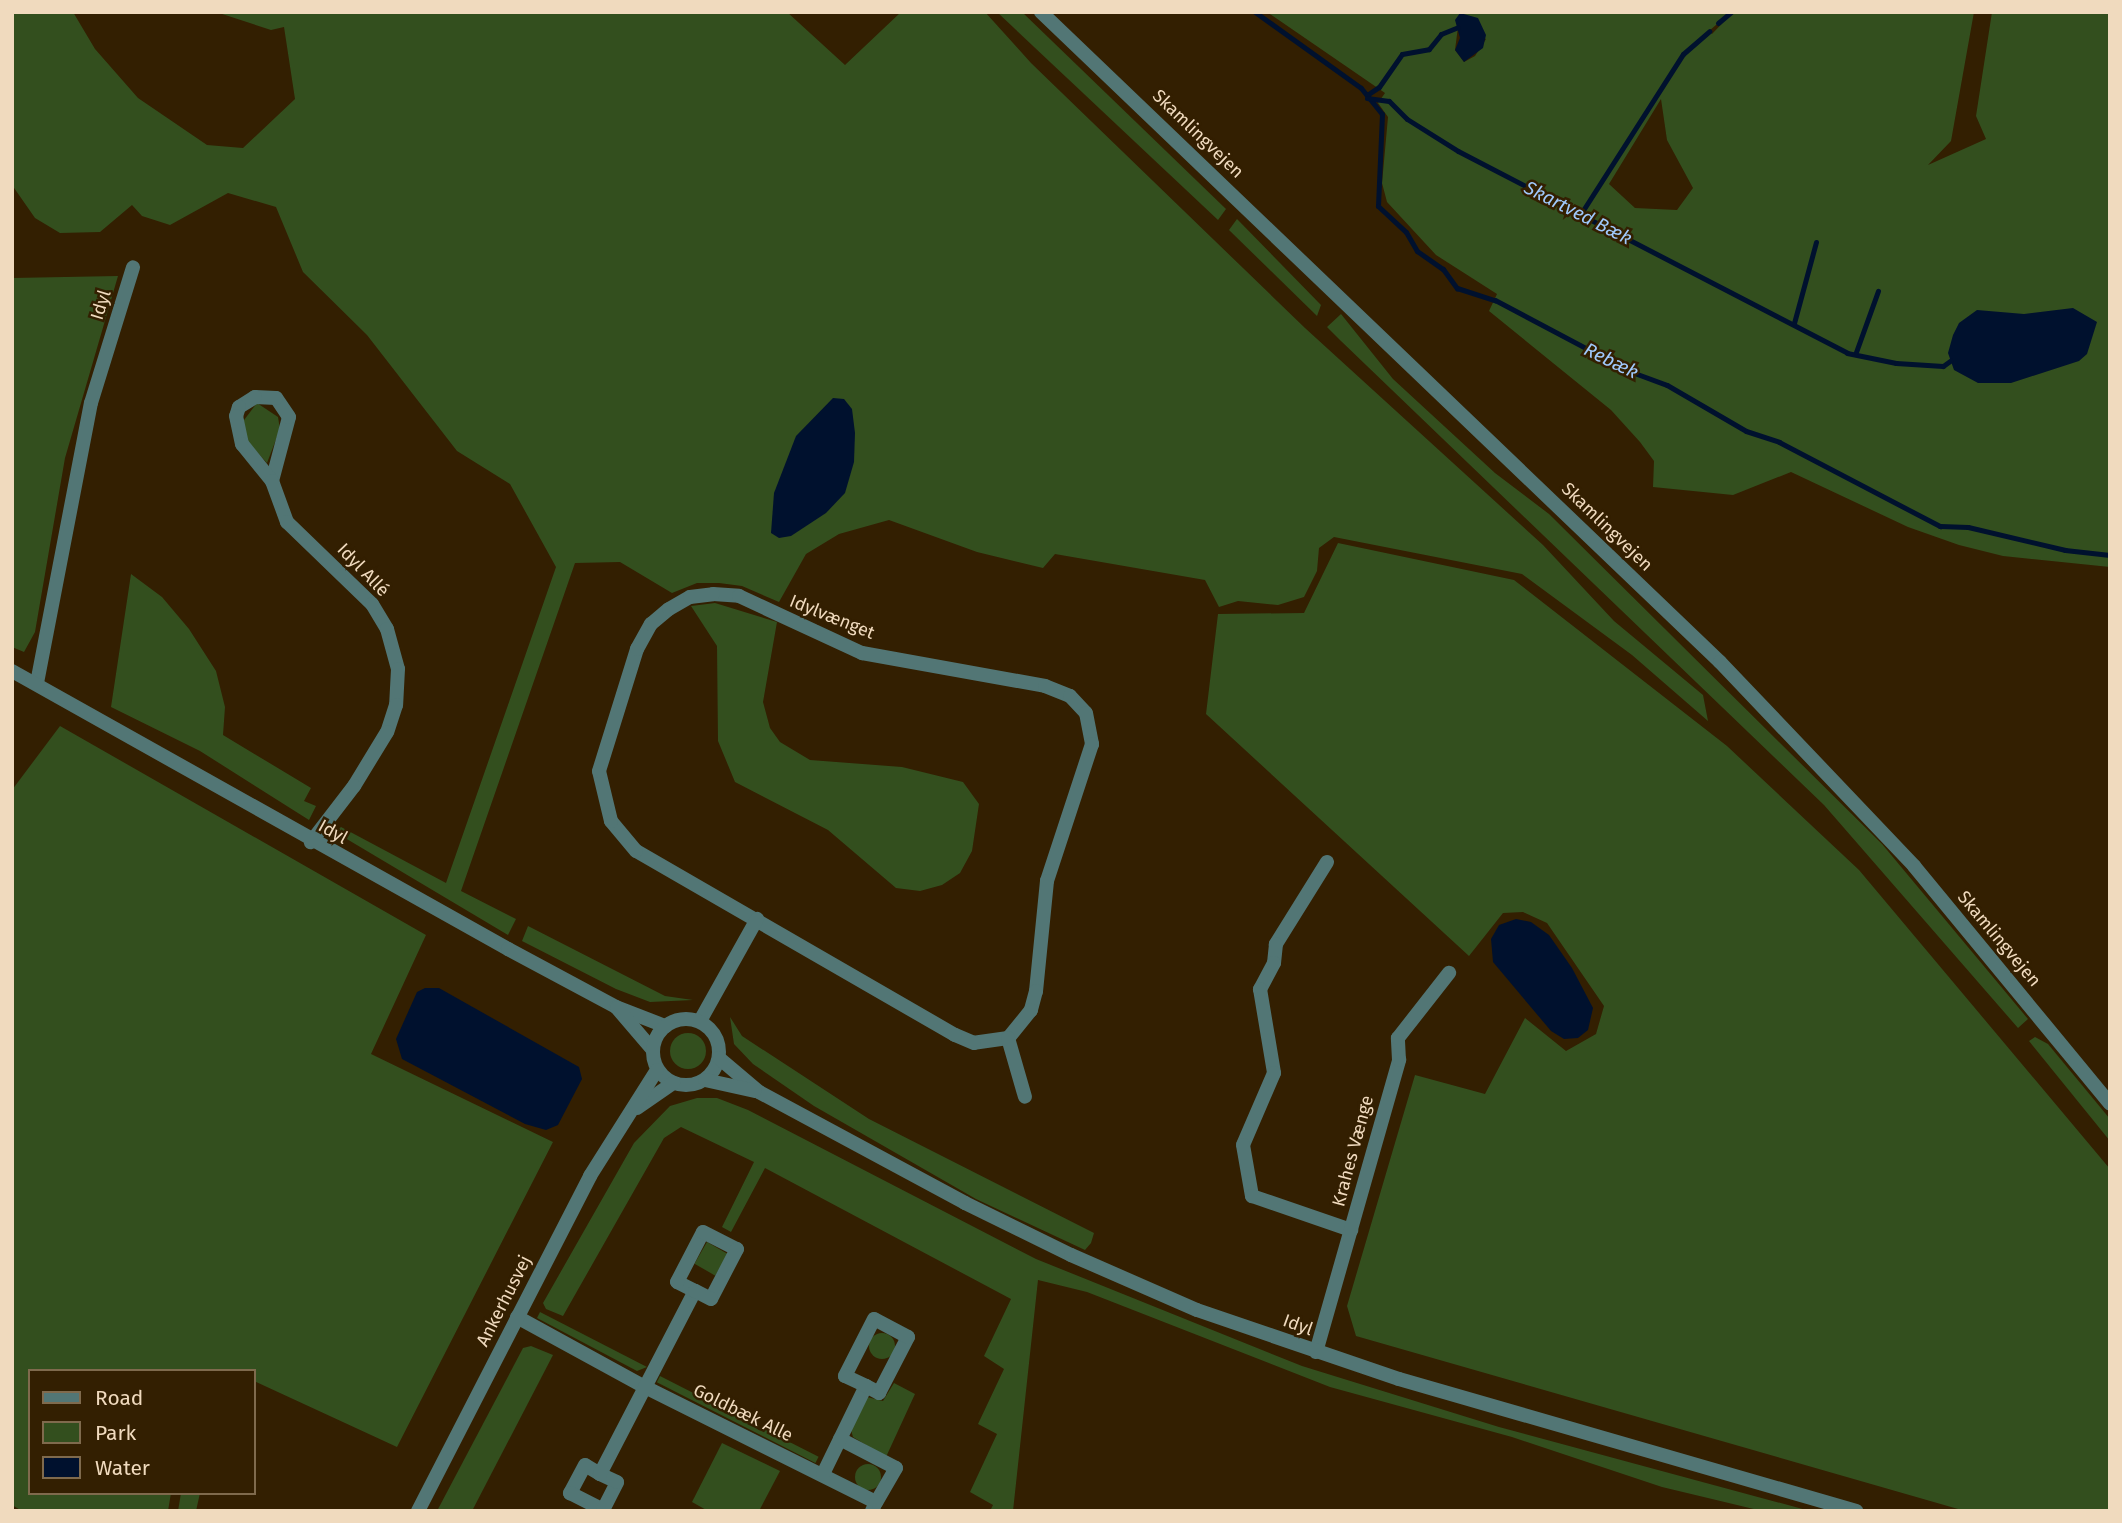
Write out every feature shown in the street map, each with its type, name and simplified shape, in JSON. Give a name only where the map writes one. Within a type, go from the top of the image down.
[{"type":"street","name":"Skamlingvejen","points":[[1041,12],[1720,662],[1914,866],[2110,1104]]},
{"type":"street","name":"Idyl","points":[[37,683],[90,403],[133,267]]},
{"type":"street","name":"Idyl Allé","points":[[272,481],[289,417],[276,398],[255,397],[239,407],[235,426],[242,444],[272,481],[291,528],[372,604],[387,629],[398,669],[397,705],[387,732],[354,786],[312,842]]},
{"type":"street","name":"Idylvænget","points":[[739,596],[862,653],[1045,686],[1070,696],[1086,713],[1092,744],[1047,881],[1031,1010],[1008,1038],[974,1043],[955,1035],[757,919],[636,851],[611,821],[602,795],[603,748],[637,649],[651,624],[669,609],[690,597],[739,596]]},
{"type":"street","name":"Idyl","points":[[12,671],[312,842],[616,1007],[664,1026]]},
{"type":"street","points":[[1327,862],[1276,944],[1274,963],[1260,989],[1274,1073],[1243,1145],[1252,1196],[1351,1230]]},
{"type":"street","points":[[700,1021],[757,919]]},
{"type":"street","name":"Krahes Vænge","points":[[1316,1352],[1399,1060],[1398,1038],[1449,973]]},
{"type":"street","name":"Idyl","points":[[616,1007],[652,1049]]},
{"type":"street","points":[[688,1018],[700,1021],[716,1036],[719,1058],[705,1080],[689,1086],[673,1083],[657,1070],[652,1049],[664,1026],[688,1018]]},
{"type":"street","points":[[1008,1038],[1025,1097]]},
{"type":"street","name":"Idyl","points":[[719,1058],[759,1092],[1071,1255],[1198,1310],[1316,1352],[1856,1511]]},
{"type":"street","name":"Ankerhusvej","points":[[418,1511],[590,1176],[657,1070]]},
{"type":"street","name":"Idyl","points":[[705,1080],[759,1092]]},
{"type":"street","name":"Ankerhusvej","points":[[631,1113],[673,1083]]},
{"type":"street","points":[[703,1232],[737,1249],[711,1299],[695,1291],[677,1282],[703,1232]]},
{"type":"street","points":[[600,1474],[695,1291]]},
{"type":"street","name":"Goldbæk Alle","points":[[517,1317],[645,1387],[823,1474],[874,1507],[896,1468],[840,1439]]},
{"type":"street","points":[[874,1319],[908,1337],[879,1393],[866,1386],[845,1376],[874,1319]]},
{"type":"street","points":[[823,1474],[866,1386]]},
{"type":"street","points":[[584,1465],[600,1474],[617,1482],[603,1510],[580,1505],[570,1493],[584,1465]]},
{"type":"green space","points":[[12,12],[73,12],[95,49],[138,98],[207,145],[243,148],[295,99],[284,27],[271,30],[216,12],[787,12],[845,65],[901,12],[985,12],[1031,63],[1305,328],[1543,545],[1614,621],[1703,695],[1708,721],[1632,655],[1522,574],[1334,537],[1319,548],[1317,571],[1304,597],[1278,605],[1238,601],[1219,607],[1205,580],[1055,554],[1043,568],[977,552],[889,520],[839,534],[806,554],[779,602],[742,586],[719,583],[697,583],[672,593],[620,562],[575,563],[461,891],[516,919],[508,935],[335,832],[341,827],[446,883],[556,567],[510,484],[457,451],[367,335],[303,272],[276,207],[228,193],[170,225],[142,216],[132,205],[100,232],[60,233],[35,218],[12,185]]},
{"type":"green space","points":[[997,12],[1022,12],[1226,209],[1218,220]]},
{"type":"green space","points":[[1267,12],[1731,12],[1709,31],[1712,34],[1733,12],[1974,12],[1951,141],[1928,165],[1986,139],[1976,116],[1992,12],[2110,12],[2110,567],[2003,556],[1959,545],[1908,527],[1791,472],[1733,495],[1653,487],[1654,461],[1611,410],[1489,311],[1497,294],[1436,255],[1387,202],[1382,183],[1388,117],[1378,103],[1385,93]],"holes":[[[1458,27],[1486,39],[1475,56],[1464,62],[1455,50]],[[1661,99],[1667,140],[1693,188],[1677,210],[1635,208],[1609,184]]]},
{"type":"green space","points":[[1237,219],[1321,305],[1317,316],[1229,230]]},
{"type":"green space","points":[[118,276],[65,458],[35,632],[24,652],[12,647],[12,278]]},
{"type":"green space","points":[[1341,314],[1393,379],[1495,473],[1549,514],[1882,844],[2028,1019],[2018,1028],[1824,805],[1327,327]]},
{"type":"green space","points":[[257,403],[278,417],[280,429],[267,463],[244,438],[241,424]]},
{"type":"green space","points":[[1338,543],[1514,580],[1727,746],[1859,870],[2110,1169],[2110,1511],[1965,1511],[1356,1336],[1347,1306],[1415,1075],[1485,1094],[1525,1018],[1566,1051],[1596,1034],[1604,1006],[1547,923],[1523,912],[1503,913],[1469,956],[1206,714],[1218,614],[1304,613]]},
{"type":"green space","points":[[131,574],[162,597],[189,629],[216,671],[225,707],[223,735],[311,788],[304,801],[316,806],[309,820],[200,751],[111,707]]},
{"type":"green space","points":[[715,603],[777,622],[763,702],[770,728],[780,742],[810,760],[902,767],[963,782],[979,804],[972,851],[960,873],[942,885],[920,891],[896,888],[828,830],[735,782],[718,741],[717,646],[691,606]]},
{"type":"green space","points":[[60,726],[426,935],[371,1054],[553,1142],[397,1447],[256,1382],[256,1369],[28,1369],[28,1495],[171,1495],[168,1511],[22,1511],[12,1505],[12,790]]},
{"type":"green space","points":[[528,926],[665,996],[693,1000],[650,1002],[616,989],[522,941]]},
{"type":"green space","points":[[730,1017],[742,1036],[869,1119],[1094,1233],[1091,1243],[1085,1250],[976,1199],[814,1106],[753,1064],[734,1044]]},
{"type":"green space","points":[[688,1033],[701,1038],[706,1051],[701,1064],[688,1069],[675,1064],[670,1051],[675,1038]]},
{"type":"green space","points":[[2035,1037],[2048,1044],[2110,1119],[2110,1141],[2029,1041]]},
{"type":"green space","points":[[697,1098],[717,1098],[748,1110],[1036,1259],[1302,1366],[1499,1427],[1810,1511],[1762,1511],[1662,1487],[1512,1437],[1330,1387],[1087,1292],[1038,1280],[1013,1511],[990,1511],[993,1505],[970,1492],[997,1434],[978,1424],[1004,1369],[984,1356],[1011,1299],[765,1168],[731,1232],[722,1227],[754,1162],[681,1127],[664,1138],[563,1316],[546,1309],[543,1303],[634,1143],[670,1106]]},
{"type":"green space","points":[[707,1242],[728,1254],[715,1276],[694,1264]]},
{"type":"green space","points":[[540,1312],[647,1367],[637,1371],[537,1318]]},
{"type":"green space","points":[[882,1333],[891,1337],[895,1346],[891,1355],[882,1359],[873,1355],[869,1346],[873,1337]]},
{"type":"green space","points":[[531,1346],[553,1355],[472,1511],[437,1511],[523,1348]]},
{"type":"green space","points":[[660,1376],[819,1457],[815,1463],[657,1382]]},
{"type":"green space","points":[[894,1383],[915,1394],[886,1457],[853,1437],[851,1430],[867,1397],[883,1401]]},
{"type":"green space","points":[[722,1443],[780,1471],[759,1511],[708,1511],[692,1502]]},
{"type":"green space","points":[[868,1464],[877,1468],[881,1477],[877,1486],[868,1490],[859,1486],[855,1477],[859,1468]]},
{"type":"green space","points":[[181,1495],[200,1495],[196,1511],[178,1511]]},
{"type":"water","points":[[1460,13],[1478,18],[1486,35],[1483,48],[1464,62],[1455,50],[1460,38],[1455,20]]},
{"type":"water","points":[[2073,308],[2097,322],[2087,354],[2079,361],[2011,383],[1978,383],[1954,370],[1948,353],[1953,335],[1959,323],[1977,310],[2024,314]]},
{"type":"water","points":[[833,398],[844,399],[852,409],[854,462],[845,493],[826,513],[791,536],[779,538],[771,533],[774,493],[796,436]]},
{"type":"water","points":[[1516,919],[1531,922],[1549,935],[1572,968],[1593,1008],[1588,1030],[1578,1038],[1564,1039],[1551,1031],[1493,962],[1491,939],[1499,925]]},
{"type":"water","points":[[425,988],[439,988],[579,1067],[582,1079],[558,1125],[546,1130],[525,1124],[402,1059],[396,1039],[417,992]]},
{"type":"waterway","name":"Rebæk","points":[[1255,12],[1361,88],[1382,114],[1378,206],[1406,232],[1417,251],[1443,269],[1457,288],[1495,300],[1629,371],[1667,385],[1746,431],[1779,442],[1940,526],[1968,527],[2065,550],[2110,555]]},
{"type":"waterway","points":[[1718,23],[1731,12]]},
{"type":"waterway","points":[[1367,95],[1379,87],[1402,54],[1429,49],[1441,34],[1458,27]]},
{"type":"waterway","points":[[1580,215],[1683,54],[1709,31]]},
{"type":"waterway","name":"Skartved Bæk","points":[[1367,98],[1389,101],[1407,119],[1458,151],[1847,353],[1896,363],[1943,366],[1950,361]]},
{"type":"waterway","points":[[1794,323],[1816,242]]},
{"type":"waterway","points":[[1856,352],[1878,291]]}]
